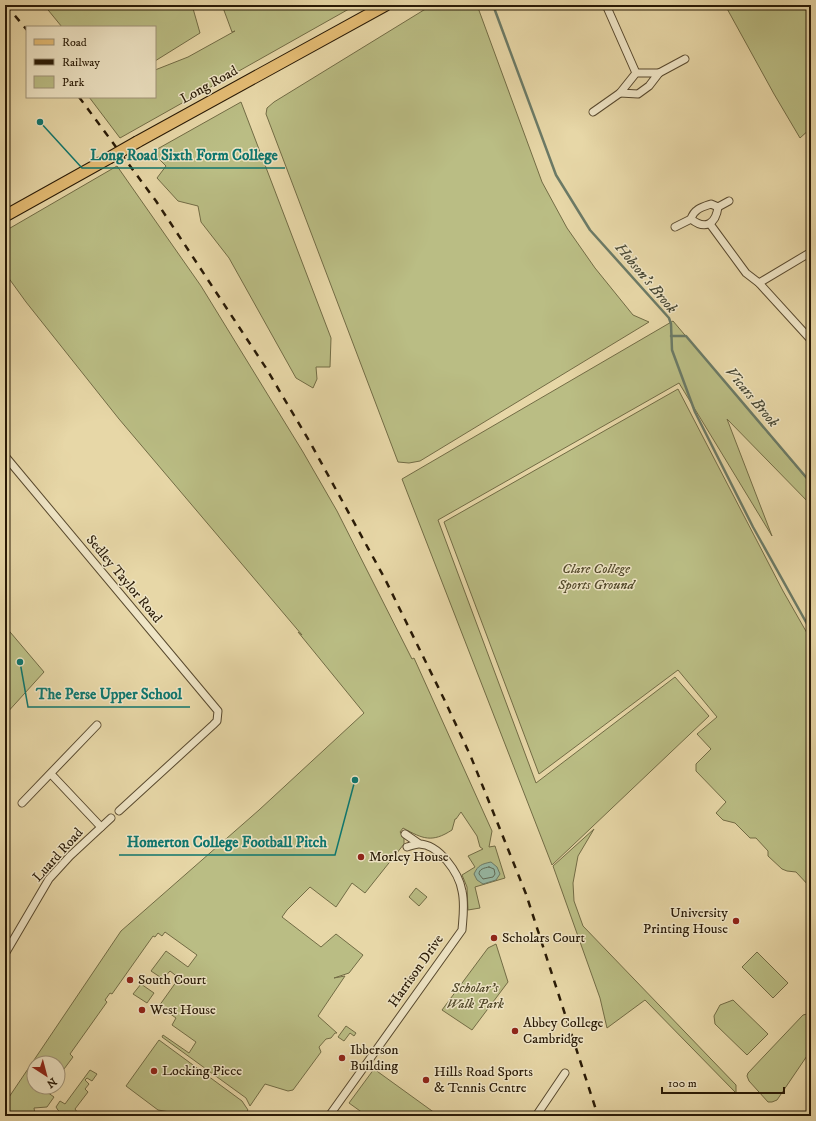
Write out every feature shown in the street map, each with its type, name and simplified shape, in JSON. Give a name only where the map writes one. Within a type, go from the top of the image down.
[{"type":"main road","name":"Long Road","points":[[5,216],[386,5]]},
{"type":"street","points":[[606,5],[636,73]]},
{"type":"street","points":[[620,93],[638,94],[649,86],[659,73],[685,58]]},
{"type":"street","points":[[636,73],[659,73]]},
{"type":"street","points":[[593,112],[620,93],[636,73]]},
{"type":"street","points":[[691,219],[696,223],[710,224],[714,221],[718,207],[729,201]]},
{"type":"street","points":[[675,227],[691,219],[694,213],[703,206],[711,204],[718,207]]},
{"type":"street","points":[[710,224],[746,273],[759,283],[811,340]]},
{"type":"street","points":[[759,283],[811,252]]},
{"type":"street","name":"Sedley Taylor Road","points":[[5,456],[216,708],[219,715],[217,721],[119,811]]},
{"type":"street","points":[[22,803],[98,725]]},
{"type":"street","points":[[51,774],[101,827]]},
{"type":"street","name":"Luard Road","points":[[5,954],[49,879],[70,856],[111,818]]},
{"type":"street","name":"Harrison Drive","points":[[329,1116],[462,930],[464,907],[460,882],[451,865],[440,854],[427,845],[418,843],[405,834]]},
{"type":"street","points":[[407,847],[418,843]]},
{"type":"street","points":[[536,1116],[566,1073]]},
{"type":"green space","points":[[44,5],[192,5],[200,33],[156,60],[156,26],[61,26]]},
{"type":"green space","points":[[222,5],[356,5],[120,138],[90,98],[156,98],[156,70],[188,57],[235,31],[232,32]]},
{"type":"green space","points":[[432,5],[477,5],[542,182],[567,228],[595,268],[633,315],[649,322],[420,461],[409,463],[398,462],[266,114],[267,108],[274,102]]},
{"type":"green space","points":[[725,5],[811,5],[811,128],[800,138],[774,94]]},
{"type":"green space","points":[[241,102],[331,338],[330,367],[316,367],[317,379],[313,388],[296,378],[229,258],[201,222],[198,206],[178,201],[157,178],[166,166],[152,152]]},
{"type":"green space","points":[[117,166],[201,286],[303,452],[337,511],[412,659],[414,658],[492,831],[489,847],[495,846],[505,878],[475,887],[480,908],[468,910],[467,887],[462,875],[475,867],[468,856],[483,849],[480,847],[477,836],[461,812],[455,819],[452,830],[439,837],[422,837],[403,828],[400,832],[404,837],[404,844],[365,893],[352,883],[336,907],[310,887],[287,910],[282,917],[321,947],[336,934],[363,955],[349,973],[334,978],[345,976],[318,1016],[337,1033],[335,1033],[331,1038],[326,1039],[319,1047],[321,1052],[293,1090],[288,1091],[265,1084],[250,1106],[246,1098],[162,1037],[163,1035],[189,1053],[196,1042],[172,1025],[176,1018],[159,1006],[179,978],[170,971],[163,979],[151,971],[166,951],[188,967],[197,955],[165,932],[162,936],[158,933],[155,937],[153,936],[112,994],[110,993],[105,1000],[107,1002],[70,1054],[73,1057],[66,1066],[66,1055],[37,1055],[121,931],[259,810],[364,713],[298,632],[302,635],[119,419],[26,302],[5,273],[5,231]]},
{"type":"green space","points":[[673,321],[811,484],[811,505],[727,419],[772,536],[679,383],[438,520],[536,783],[675,677],[709,716],[552,865],[402,479]]},
{"type":"green space","name":"Clare College Sports Ground","points":[[678,389],[783,591],[811,640],[811,888],[796,872],[782,869],[768,856],[768,851],[756,838],[750,838],[735,823],[723,820],[716,813],[726,802],[696,771],[696,764],[711,749],[697,734],[717,717],[678,670],[539,774],[444,522]]},
{"type":"green space","points":[[5,626],[44,672],[5,715]]},
{"type":"green space","points":[[594,829],[578,856],[573,883],[574,901],[583,926],[736,1085],[736,1093],[645,1000],[607,1028],[600,998],[553,866]]},
{"type":"green space","points":[[416,888],[427,897],[419,906],[409,897]]},
{"type":"green space","name":"Scholar's Walk Park","points":[[496,944],[508,982],[472,1030],[442,1010],[488,948]]},
{"type":"green space","points":[[757,952],[788,983],[773,998],[742,967]]},
{"type":"green space","points":[[141,984],[154,993],[147,1003],[133,994]]},
{"type":"green space","points":[[733,1000],[768,1034],[747,1055],[715,1024],[714,1016],[720,1005]]},
{"type":"green space","points":[[803,1015],[811,1015],[811,1050],[777,1100],[768,1102],[749,1081],[747,1076],[748,1073]]},
{"type":"green space","points":[[346,1026],[356,1033],[354,1036],[350,1033],[344,1041],[338,1037]]},
{"type":"green space","points":[[159,1040],[242,1101],[248,1110],[243,1116],[176,1116],[170,1112],[158,1110],[126,1086]]},
{"type":"green space","points":[[374,1069],[439,1116],[367,1116],[349,1103]]},
{"type":"green space","points":[[90,1070],[97,1074],[92,1081],[87,1078],[85,1080],[89,1084],[85,1089],[88,1092],[75,1109],[80,1116],[60,1113],[56,1107],[60,1101],[65,1104]]},
{"type":"green space","points":[[26,1072],[26,1095],[51,1095],[54,1097],[47,1107],[34,1108],[35,1114],[48,1112],[53,1116],[17,1116],[5,1108],[5,1103]]},
{"type":"water","points":[[491,862],[497,867],[500,874],[496,880],[483,884],[477,880],[474,874],[481,865]]},
{"type":"waterway","name":"Hobson's Brook","points":[[493,5],[556,175],[590,230],[669,318],[671,324],[672,350],[695,412],[753,527],[811,631]]},
{"type":"waterway","name":"Vicars Brook","points":[[671,336],[686,336],[811,483]]},
{"type":"railway","points":[[6,5],[26,29]]},
{"type":"railway","points":[[80,98],[156,201],[266,368],[311,444],[385,579],[471,757],[526,894],[598,1116]]},
{"type":"place","name":"Long Road Sixth Form College","points":[[40,122]]},
{"type":"place","name":"The Perse Upper School","points":[[20,662]]},
{"type":"place","name":"Homerton College Football Pitch","points":[[355,780]]},
{"type":"place","name":"Morley House","points":[[361,857]]},
{"type":"place","name":"University Printing House","points":[[736,921]]},
{"type":"place","name":"Scholars Court","points":[[494,938]]},
{"type":"place","name":"South Court","points":[[130,980]]},
{"type":"place","name":"West House","points":[[142,1010]]},
{"type":"place","name":"Abbey College Cambridge","points":[[515,1031]]},
{"type":"place","name":"Ibberson Building","points":[[342,1058]]},
{"type":"place","name":"Locking Piece","points":[[154,1071]]},
{"type":"place","name":"Hills Road Sports & Tennis Centre","points":[[426,1080]]}]
